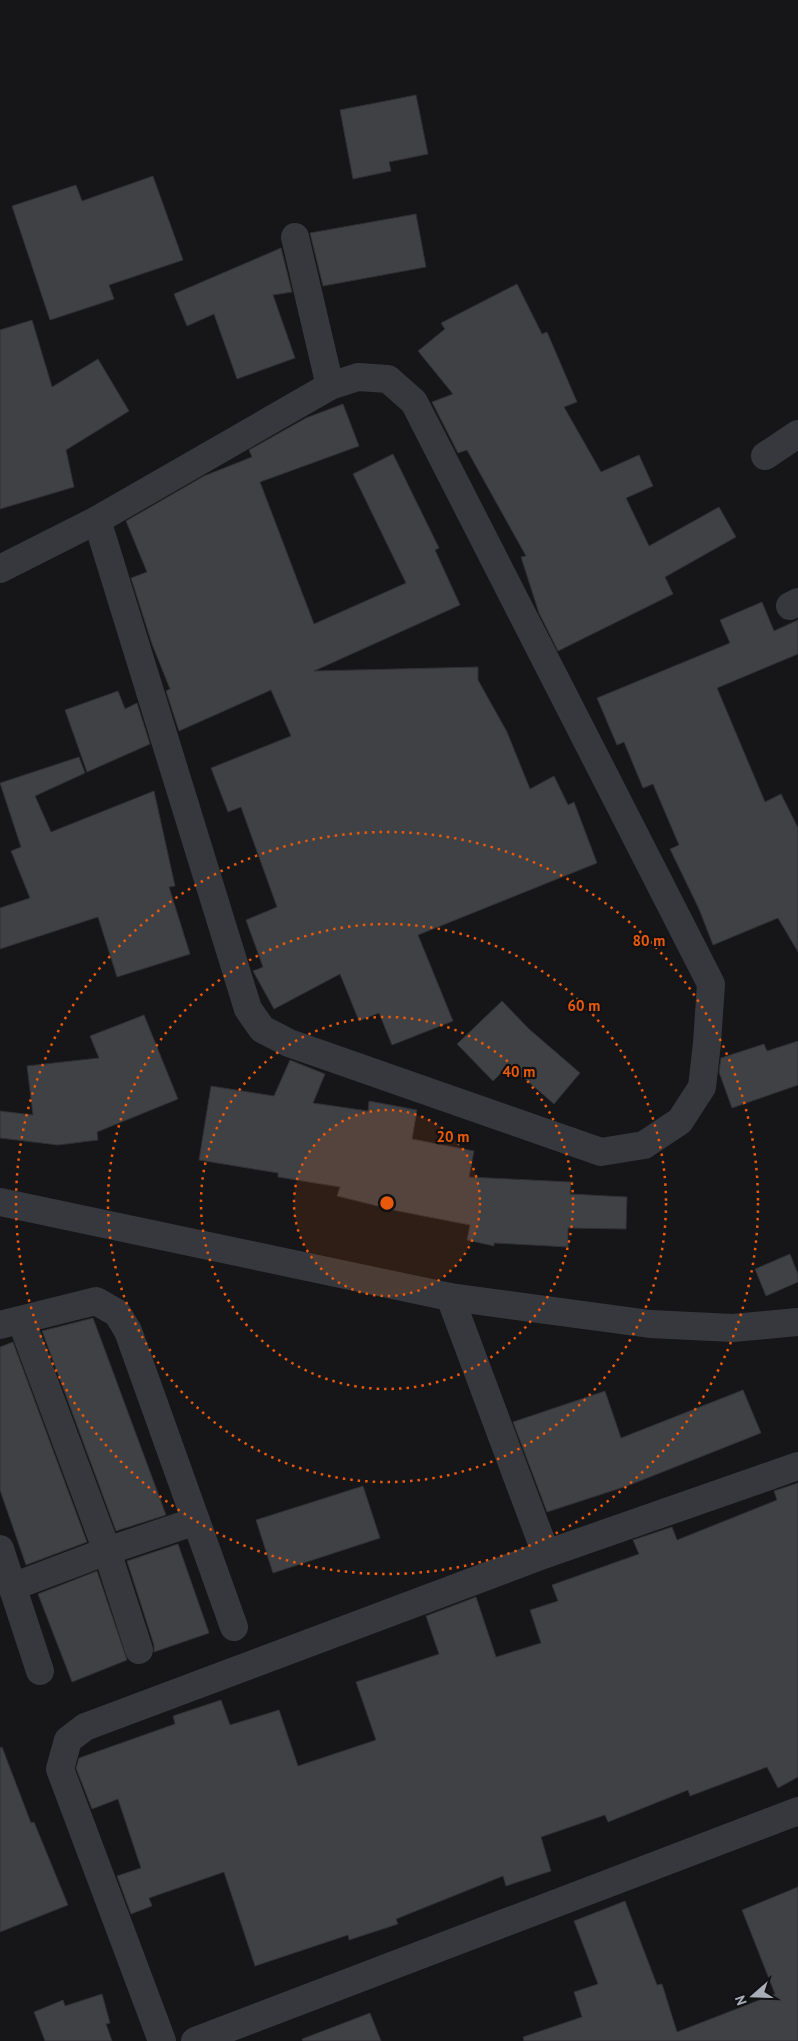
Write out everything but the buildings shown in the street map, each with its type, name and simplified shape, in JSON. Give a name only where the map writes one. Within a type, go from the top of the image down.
[{"type":"street","points":[[295,237],[330,386]]},
{"type":"street","points":[[0,569],[97,520],[330,386],[358,377],[388,379],[414,402],[711,984],[702,1087],[680,1122],[644,1145],[601,1152],[289,1043],[262,1029],[248,1009],[97,520]]},
{"type":"street","points":[[765,456],[798,434]]},
{"type":"street","points":[[0,1202],[450,1297],[650,1324],[733,1328],[798,1322]]},
{"type":"street","points":[[450,1297],[546,1554]]},
{"type":"street","points":[[139,1650],[107,1551],[11,1323],[96,1301],[117,1313],[128,1331],[234,1627]]},
{"type":"street","points":[[162,2041],[60,1769],[68,1740],[85,1727],[546,1554],[798,1466]]},
{"type":"street","points":[[12,1587],[107,1551],[196,1521]]},
{"type":"street","points":[[0,1549],[40,1671]]},
{"type":"street","points":[[194,2041],[798,1811]]}]
